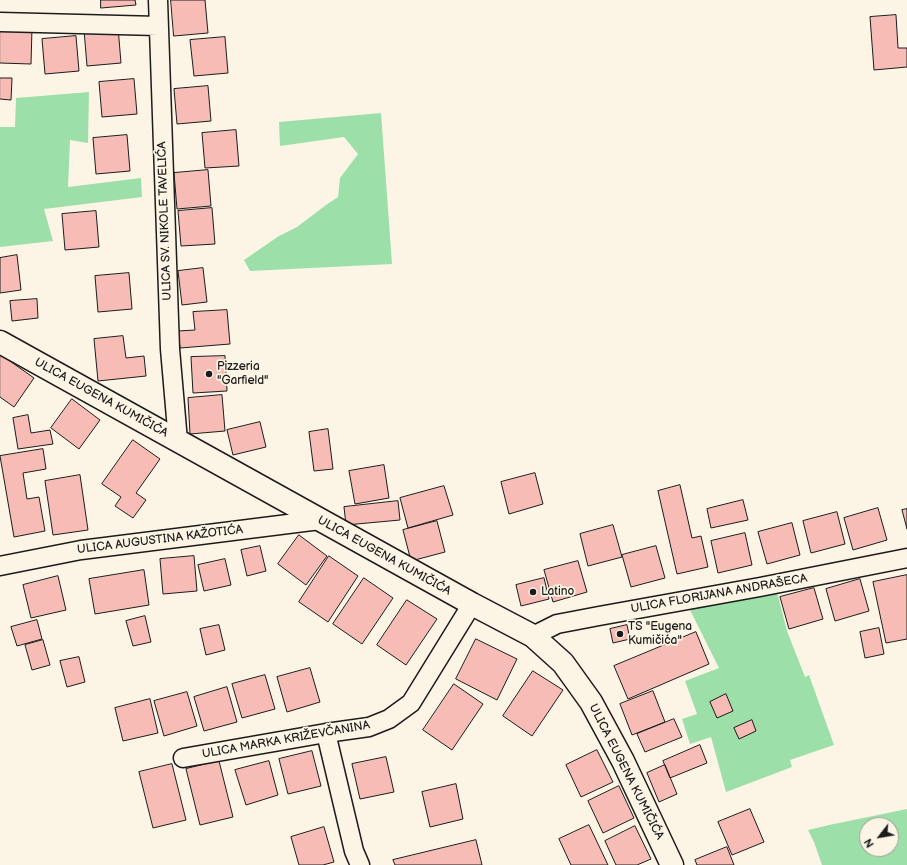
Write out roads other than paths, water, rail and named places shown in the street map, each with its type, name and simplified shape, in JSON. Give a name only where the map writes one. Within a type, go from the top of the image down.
[{"type":"street","name":"ULICA SV. NIKOLE TAVELIĆA","points":[[158,0],[170,349],[178,441]]},
{"type":"street","points":[[0,22],[158,26]]},
{"type":"street","name":"ULICA EUGENA KUMIČIĆA","points":[[0,342],[472,604],[533,636],[563,663],[591,702],[623,761],[672,865]]},
{"type":"street","name":"ULICA AUGUSTINA KAŽOTIĆA","points":[[0,566],[81,550],[320,520]]},
{"type":"street","name":"ULICA FLORIJANA ANDRAŠECA","points":[[533,636],[557,624],[760,587],[907,558]]},
{"type":"street","name":"ULICA MARKA KRIŽEVČANINA","points":[[183,758],[369,727],[389,719],[411,703],[472,604]]},
{"type":"street","points":[[326,733],[354,851],[360,865]]},
{"type":"place","name":"Pizzeria \"Garfield\"","points":[[209,374]]},
{"type":"place","name":"Latino","points":[[533,592]]},
{"type":"place","name":"TS \"Eugena Kumičića\"","points":[[620,634]]}]
